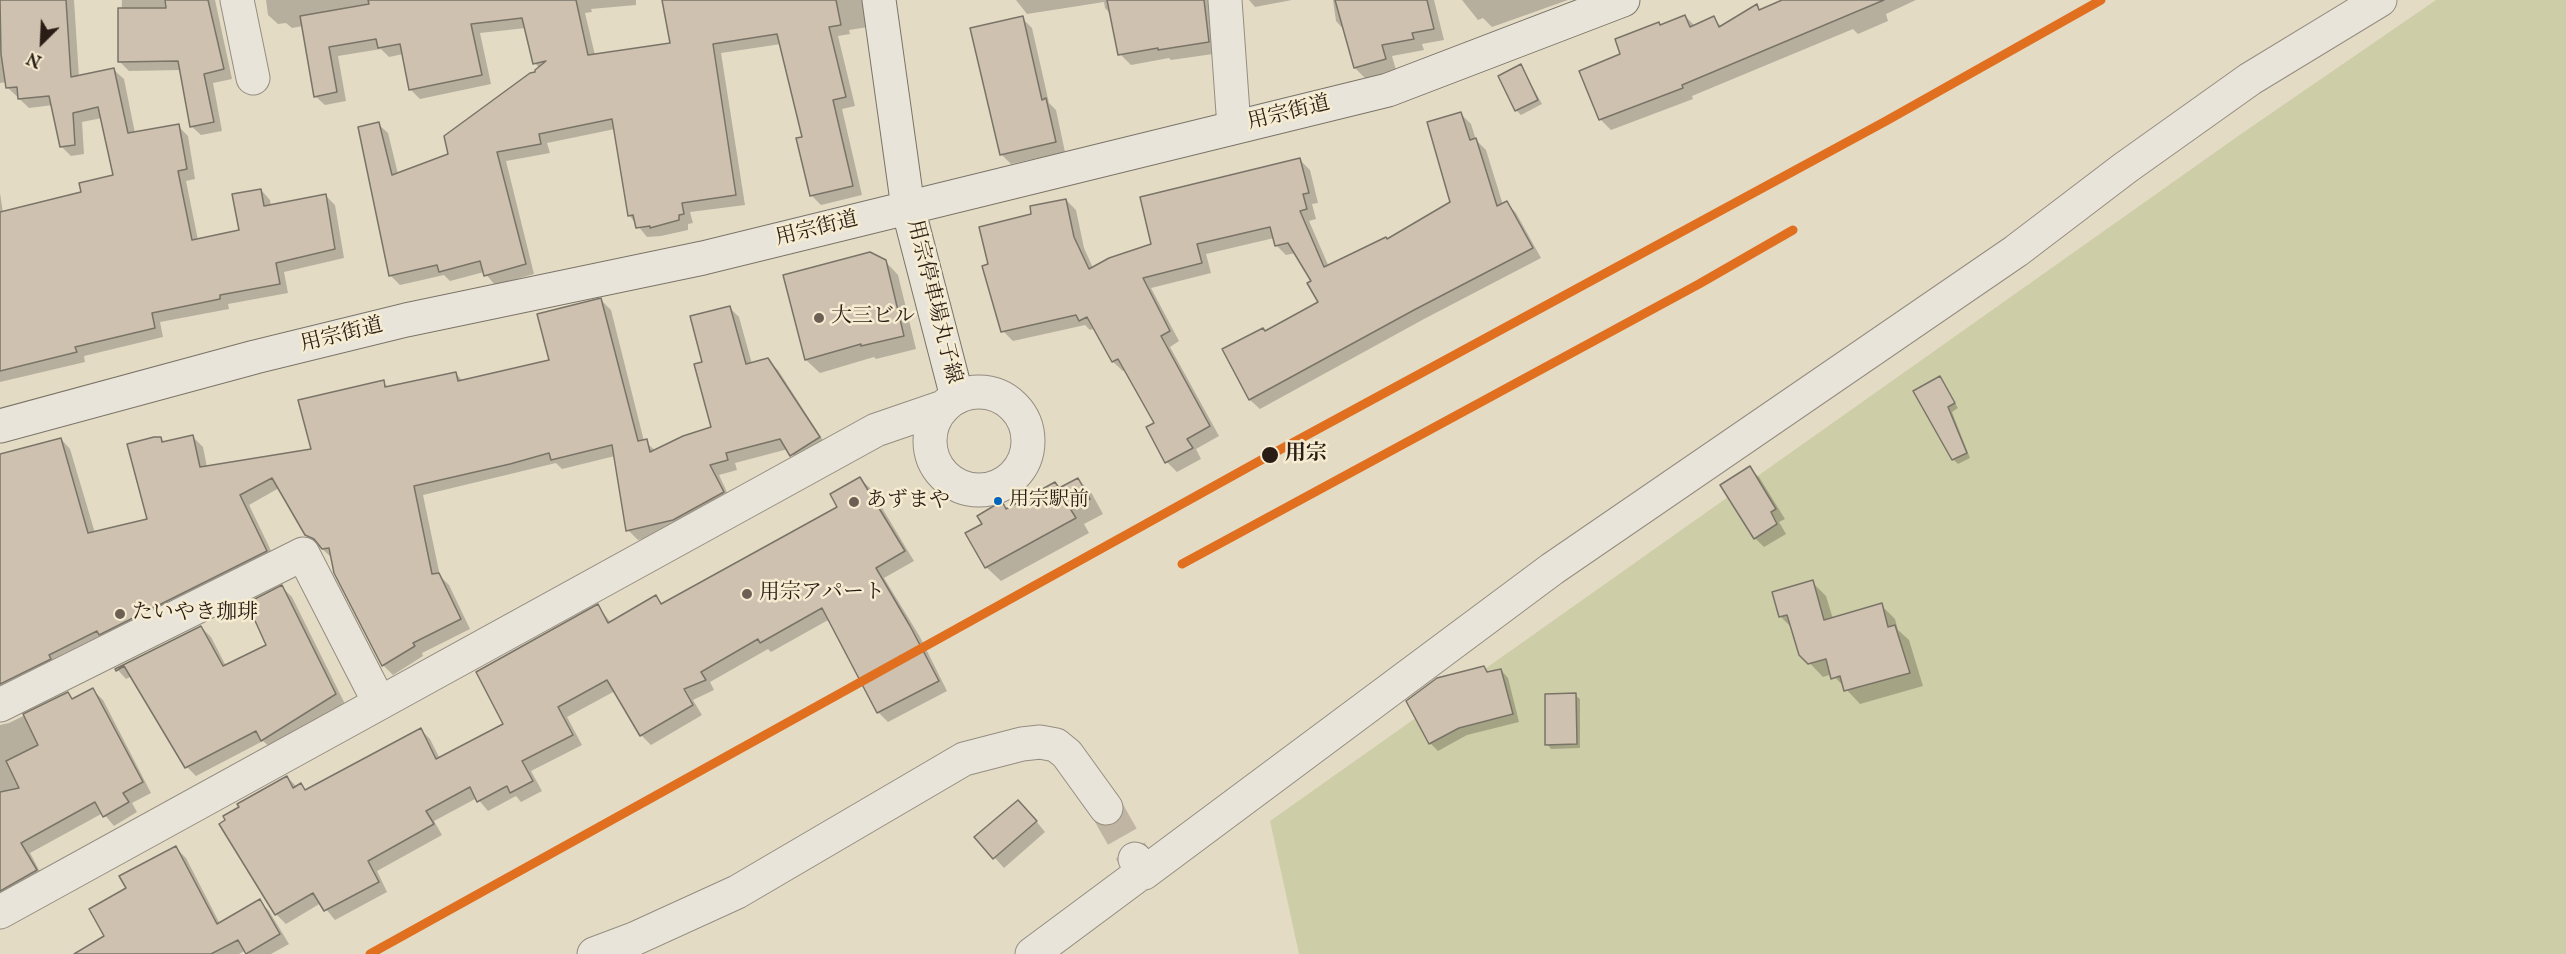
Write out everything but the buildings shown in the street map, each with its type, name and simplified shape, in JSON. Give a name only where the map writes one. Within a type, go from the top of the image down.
[{"type":"street","points":[[237,0],[253,78]]},
{"type":"street","name":"用宗停車場丸子線","points":[[380,702],[876,430],[950,402],[908,208],[879,0]]},
{"type":"street","points":[[1225,0],[1234,127]]},
{"type":"street","points":[[1032,954],[1141,873],[1140,866],[1552,568],[2016,251],[2125,168],[2250,79],[2380,0]]},
{"type":"street","name":"用宗街道","points":[[0,426],[243,360],[406,320],[681,263],[1388,90],[1614,2]]},
{"type":"street","points":[[0,705],[303,554],[380,702],[0,912]]},
{"type":"street","points":[[594,954],[634,939],[737,891],[964,759],[1022,744],[1040,742],[1056,745],[1067,754],[1106,808]]},
{"type":"green space","points":[[2436,0],[2566,0],[2566,954],[1299,954],[1270,821],[2241,134]]},
{"type":"tunnel","points":[[1106,808],[1135,859]]},
{"type":"transit line","points":[[370,954],[1272,454],[1886,121],[2101,0]]},
{"type":"transit line","points":[[1182,564],[1699,284],[1793,230]]},
{"type":"place","name":"大三ビル","points":[[819,318]]},
{"type":"place","name":"用宗","points":[[1270,455]]},
{"type":"place","name":"用宗駅前","points":[[998,501]]},
{"type":"place","name":"あずまや","points":[[854,502]]},
{"type":"place","name":"用宗アパート","points":[[747,594]]},
{"type":"place","name":"たいやき珈琲","points":[[120,614]]}]
